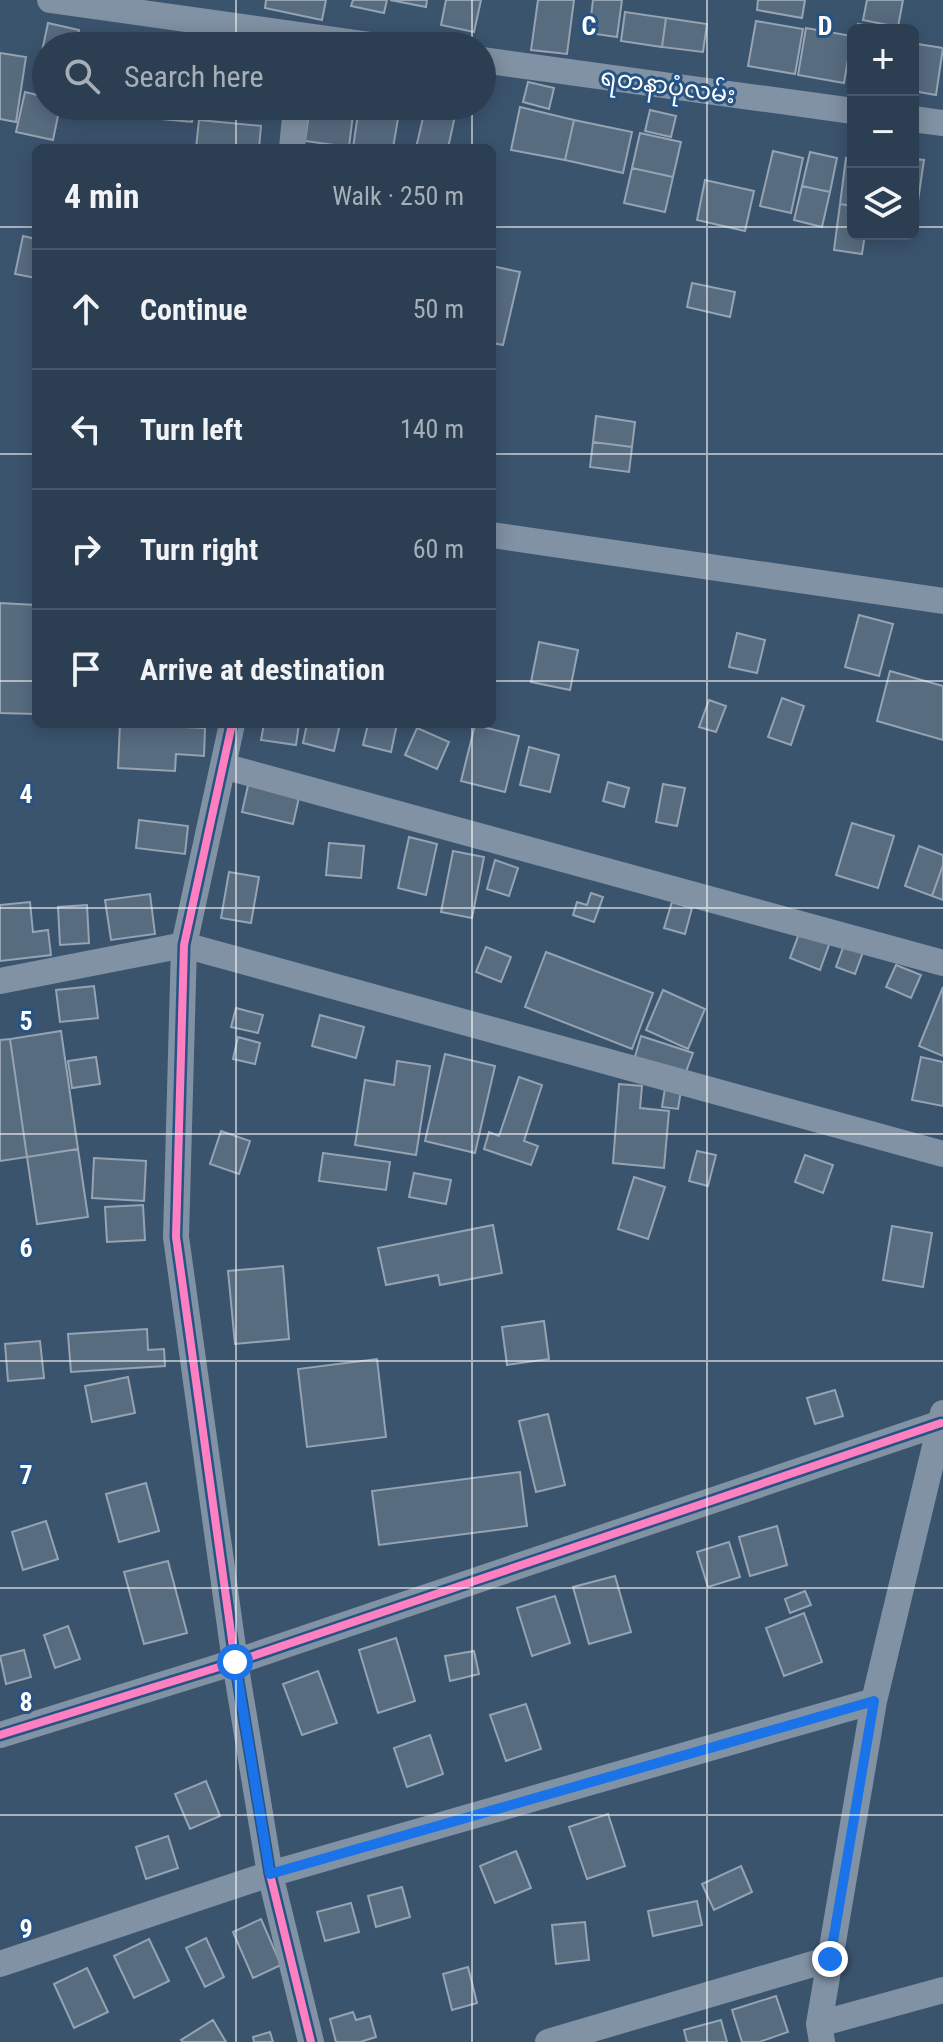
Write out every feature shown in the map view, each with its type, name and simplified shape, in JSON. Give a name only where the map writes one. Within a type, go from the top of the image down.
[{"type":"street","points":[[50,0],[247,32]]},
{"type":"street","name":"ရတနာပုံလမ်း","points":[[496,62],[847,110]]},
{"type":"street","points":[[292,144],[295,120]]},
{"type":"street","points":[[919,120],[943,123]]},
{"type":"street","points":[[496,536],[943,601]]},
{"type":"street","points":[[231,728],[184,945],[176,1237],[235,1662],[270,1874],[311,2042]]},
{"type":"street","points":[[223,766],[943,963]]},
{"type":"street","points":[[0,981],[184,945],[943,1154]]},
{"type":"street","points":[[0,1735],[235,1662],[942,1418]]},
{"type":"street","points":[[942,1418],[874,1701],[820,2033],[943,1990]]},
{"type":"street","points":[[0,1964],[270,1874],[874,1701]]},
{"type":"street","points":[[548,2042],[830,1959]]},
{"type":"building","points":[[266,0],[326,0],[322,20],[265,8]]},
{"type":"building","points":[[353,0],[387,0],[384,13],[351,6]]},
{"type":"building","points":[[390,0],[427,0],[426,7]]},
{"type":"building","points":[[446,0],[481,0],[474,32],[441,25]]},
{"type":"building","points":[[538,0],[574,0],[567,54],[531,50]]},
{"type":"building","points":[[593,0],[622,0],[617,37],[589,33]]},
{"type":"building","points":[[758,0],[805,0],[802,18],[757,10]]},
{"type":"building","points":[[867,0],[903,0],[899,24],[863,20]]},
{"type":"building","points":[[625,12],[666,18],[662,47],[621,41]]},
{"type":"building","points":[[666,18],[707,24],[703,52],[662,47]]},
{"type":"building","points":[[756,21],[803,29],[795,74],[748,66]]},
{"type":"building","points":[[48,23],[79,30],[78,32],[46,32]]},
{"type":"building","points":[[806,28],[847,35],[844,83],[798,75]]},
{"type":"building","points":[[919,44],[943,48],[936,95],[919,92]]},
{"type":"building","points":[[0,53],[26,57],[16,122],[0,119]]},
{"type":"building","points":[[528,82],[554,88],[549,109],[523,102]]},
{"type":"building","points":[[25,92],[32,94],[32,120],[57,120],[53,140],[16,132]]},
{"type":"building","points":[[520,107],[574,120],[565,160],[511,150]]},
{"type":"building","points":[[650,110],[676,116],[671,137],[645,131]]},
{"type":"building","points":[[199,120],[261,126],[259,144],[196,144]]},
{"type":"building","points":[[308,120],[352,120],[349,144],[305,141]]},
{"type":"building","points":[[357,120],[398,120],[394,144],[354,144]]},
{"type":"building","points":[[422,120],[454,120],[449,144],[417,144]]},
{"type":"building","points":[[574,120],[632,132],[623,173],[565,160]]},
{"type":"building","points":[[640,133],[681,142],[673,177],[632,168]]},
{"type":"building","points":[[773,151],[803,158],[791,213],[760,206]]},
{"type":"building","points":[[810,152],[837,158],[830,192],[802,186]]},
{"type":"building","points":[[846,158],[847,205],[840,204]]},
{"type":"building","points":[[919,160],[924,160],[919,194]]},
{"type":"building","points":[[632,168],[673,177],[665,212],[624,203]]},
{"type":"building","points":[[705,180],[754,191],[745,231],[697,220]]},
{"type":"building","points":[[802,186],[830,192],[822,227],[794,220]]},
{"type":"building","points":[[840,204],[847,205],[847,240],[864,240],[862,254],[834,250]]},
{"type":"building","points":[[23,236],[32,238],[32,277],[15,274]]},
{"type":"building","points":[[496,267],[520,272],[503,345],[496,344]]},
{"type":"building","points":[[692,283],[735,292],[730,317],[687,307]]},
{"type":"building","points":[[596,416],[635,422],[632,447],[593,442]]},
{"type":"building","points":[[593,442],[632,447],[629,472],[590,467]]},
{"type":"building","points":[[0,603],[32,605],[32,714],[0,713]]},
{"type":"building","points":[[859,615],[893,624],[879,676],[845,667]]},
{"type":"building","points":[[737,633],[765,640],[757,673],[729,667]]},
{"type":"building","points":[[539,642],[578,650],[570,690],[531,682]]},
{"type":"building","points":[[890,671],[943,686],[943,740],[877,721]]},
{"type":"building","points":[[782,698],[804,706],[791,745],[768,737]]},
{"type":"building","points":[[709,700],[726,706],[716,732],[699,727]]},
{"type":"building","points":[[120,728],[205,728],[204,756],[176,754],[175,771],[118,768]]},
{"type":"building","points":[[263,728],[298,728],[296,745],[261,740]]},
{"type":"building","points":[[306,728],[339,728],[334,751],[303,743]]},
{"type":"building","points":[[367,728],[396,728],[391,752],[363,745]]},
{"type":"building","points":[[417,728],[449,742],[437,769],[405,755]]},
{"type":"building","points":[[474,728],[519,736],[505,792],[461,781]]},
{"type":"building","points":[[529,747],[559,755],[550,792],[520,785]]},
{"type":"building","points":[[249,781],[300,793],[293,824],[242,812]]},
{"type":"building","points":[[608,782],[629,788],[624,807],[603,801]]},
{"type":"building","points":[[663,784],[685,788],[677,826],[656,822]]},
{"type":"building","points":[[139,820],[188,826],[185,854],[136,848]]},
{"type":"building","points":[[852,823],[894,836],[878,888],[836,875]]},
{"type":"building","points":[[409,837],[437,844],[426,895],[398,888]]},
{"type":"building","points":[[329,843],[364,846],[361,878],[326,875]]},
{"type":"building","points":[[919,846],[943,855],[943,865],[932,896],[905,886]]},
{"type":"building","points":[[453,851],[484,857],[472,918],[441,912]]},
{"type":"building","points":[[495,860],[518,868],[509,896],[487,889]]},
{"type":"building","points":[[943,865],[943,900],[932,896]]},
{"type":"building","points":[[229,872],[259,877],[251,923],[221,918]]},
{"type":"building","points":[[591,893],[603,897],[594,922],[573,915],[577,902],[587,905]]},
{"type":"building","points":[[150,894],[155,934],[111,940],[105,900]]},
{"type":"building","points":[[30,902],[33,932],[48,930],[51,955],[0,961],[0,905]]},
{"type":"building","points":[[672,902],[692,908],[685,934],[664,928]]},
{"type":"building","points":[[87,905],[89,943],[60,945],[58,907]]},
{"type":"building","points":[[800,931],[830,942],[820,970],[790,958]]},
{"type":"building","points":[[844,945],[863,952],[855,974],[836,967]]},
{"type":"building","points":[[486,947],[511,957],[501,982],[476,972]]},
{"type":"building","points":[[546,952],[653,993],[632,1049],[525,1007]]},
{"type":"building","points":[[896,965],[921,975],[911,998],[886,987]]},
{"type":"building","points":[[94,986],[98,1018],[60,1022],[56,990]]},
{"type":"building","points":[[943,987],[943,1056],[919,1046]]},
{"type":"building","points":[[663,990],[705,1009],[688,1049],[646,1030]]},
{"type":"building","points":[[236,1008],[263,1015],[258,1033],[231,1027]]},
{"type":"building","points":[[320,1015],[364,1027],[356,1058],[312,1046]]},
{"type":"building","points":[[61,1031],[78,1149],[27,1157],[10,1039]]},
{"type":"building","points":[[641,1036],[693,1053],[684,1077],[634,1060]]},
{"type":"building","points":[[238,1037],[260,1043],[255,1064],[233,1059]]},
{"type":"building","points":[[10,1039],[27,1157],[0,1161],[0,1040]]},
{"type":"building","points":[[445,1054],[495,1066],[475,1153],[425,1141]]},
{"type":"building","points":[[96,1057],[100,1084],[72,1088],[68,1061]]},
{"type":"building","points":[[921,1057],[943,1062],[943,1106],[912,1100]]},
{"type":"building","points":[[397,1061],[430,1066],[416,1155],[355,1145],[365,1080],[394,1085]]},
{"type":"building","points":[[519,1077],[542,1085],[524,1141],[538,1146],[531,1165],[484,1149],[489,1132],[499,1136]]},
{"type":"building","points":[[666,1082],[682,1084],[678,1109],[662,1107]]},
{"type":"building","points":[[619,1084],[642,1086],[640,1108],[669,1111],[664,1168],[613,1163]]},
{"type":"building","points":[[221,1131],[250,1141],[239,1174],[210,1164]]},
{"type":"building","points":[[78,1149],[88,1217],[37,1224],[27,1157]]},
{"type":"building","points":[[697,1151],[716,1155],[708,1186],[689,1181]]},
{"type":"building","points":[[323,1153],[390,1162],[386,1190],[319,1181]]},
{"type":"building","points":[[805,1155],[833,1165],[823,1193],[795,1182]]},
{"type":"building","points":[[94,1158],[146,1161],[144,1201],[92,1198]]},
{"type":"building","points":[[414,1173],[451,1180],[446,1204],[409,1197]]},
{"type":"building","points":[[634,1177],[665,1187],[648,1239],[618,1229]]},
{"type":"building","points":[[143,1205],[145,1240],[107,1242],[105,1207]]},
{"type":"building","points":[[493,1225],[502,1273],[440,1285],[438,1275],[386,1285],[378,1248]]},
{"type":"building","points":[[892,1226],[932,1233],[923,1287],[883,1280]]},
{"type":"building","points":[[283,1266],[289,1339],[235,1344],[228,1271]]},
{"type":"building","points":[[544,1321],[549,1359],[507,1365],[502,1327]]},
{"type":"building","points":[[147,1329],[148,1350],[164,1349],[165,1366],[71,1372],[68,1334]]},
{"type":"building","points":[[40,1341],[44,1378],[8,1381],[5,1344]]},
{"type":"building","points":[[377,1359],[386,1437],[307,1447],[298,1369]]},
{"type":"building","points":[[128,1377],[135,1413],[92,1422],[85,1386]]},
{"type":"building","points":[[835,1390],[843,1416],[815,1424],[807,1398]]},
{"type":"building","points":[[548,1414],[565,1485],[536,1492],[519,1421]]},
{"type":"building","points":[[520,1472],[527,1526],[379,1545],[372,1491]]},
{"type":"building","points":[[146,1483],[159,1531],[119,1542],[106,1494]]},
{"type":"building","points":[[46,1521],[58,1559],[23,1570],[12,1532]]},
{"type":"building","points":[[777,1526],[787,1565],[750,1576],[739,1537]]},
{"type":"building","points":[[729,1542],[740,1577],[708,1587],[697,1552]]},
{"type":"building","points":[[168,1561],[187,1633],[144,1644],[124,1572]]},
{"type":"building","points":[[615,1576],[631,1632],[589,1644],[573,1587]]},
{"type":"building","points":[[805,1591],[811,1605],[790,1613],[785,1599]]},
{"type":"building","points":[[555,1596],[570,1643],[532,1656],[517,1608]]},
{"type":"building","points":[[804,1613],[822,1662],[784,1676],[766,1628]]},
{"type":"building","points":[[68,1626],[80,1659],[55,1668],[44,1635]]},
{"type":"building","points":[[396,1638],[415,1701],[378,1713],[359,1650]]},
{"type":"building","points":[[24,1650],[31,1677],[6,1684],[0,1656]]},
{"type":"building","points":[[474,1651],[479,1674],[450,1681],[445,1656]]},
{"type":"building","points":[[318,1671],[337,1723],[302,1735],[283,1684]]},
{"type":"building","points":[[526,1704],[541,1749],[506,1761],[490,1715]]},
{"type":"building","points":[[430,1735],[443,1774],[407,1787],[394,1748]]},
{"type":"building","points":[[206,1781],[220,1816],[190,1829],[175,1794]]},
{"type":"building","points":[[608,1814],[625,1866],[587,1879],[569,1827]]},
{"type":"building","points":[[168,1836],[178,1868],[146,1879],[136,1847]]},
{"type":"building","points":[[516,1851],[531,1888],[495,1903],[480,1866]]},
{"type":"building","points":[[741,1866],[752,1892],[714,1910],[702,1884]]},
{"type":"building","points":[[402,1887],[410,1917],[376,1927],[368,1896]]},
{"type":"building","points":[[697,1901],[702,1925],[653,1936],[648,1911]]},
{"type":"building","points":[[351,1903],[359,1932],[325,1941],[317,1912]]},
{"type":"building","points":[[261,1919],[281,1965],[253,1978],[233,1932]]},
{"type":"building","points":[[585,1922],[589,1960],[556,1964],[552,1925]]},
{"type":"building","points":[[206,1938],[224,1977],[205,1987],[186,1948]]},
{"type":"building","points":[[149,1939],[169,1981],[134,1998],[114,1956]]},
{"type":"building","points":[[468,1967],[477,2003],[452,2010],[443,1974]]},
{"type":"building","points":[[87,1968],[108,2012],[74,2028],[54,1984]]},
{"type":"building","points":[[776,1996],[788,2032],[759,2042],[742,2042],[732,2010]]},
{"type":"building","points":[[353,2012],[356,2020],[370,2016],[376,2037],[360,2042],[336,2042],[330,2019]]},
{"type":"building","points":[[213,2020],[226,2042],[181,2040]]},
{"type":"building","points":[[721,2020],[727,2042],[687,2042],[684,2030]]},
{"type":"building","points":[[270,2032],[273,2042],[254,2042],[253,2037]]},
{"type":"cycle path","points":[[231,728],[184,945],[176,1237],[235,1662],[270,1874],[311,2042]]},
{"type":"cycle path","points":[[0,1735],[235,1662],[941,1423]]},
{"type":"route","points":[[235,1662],[270,1874],[874,1701],[830,1959]]}]
